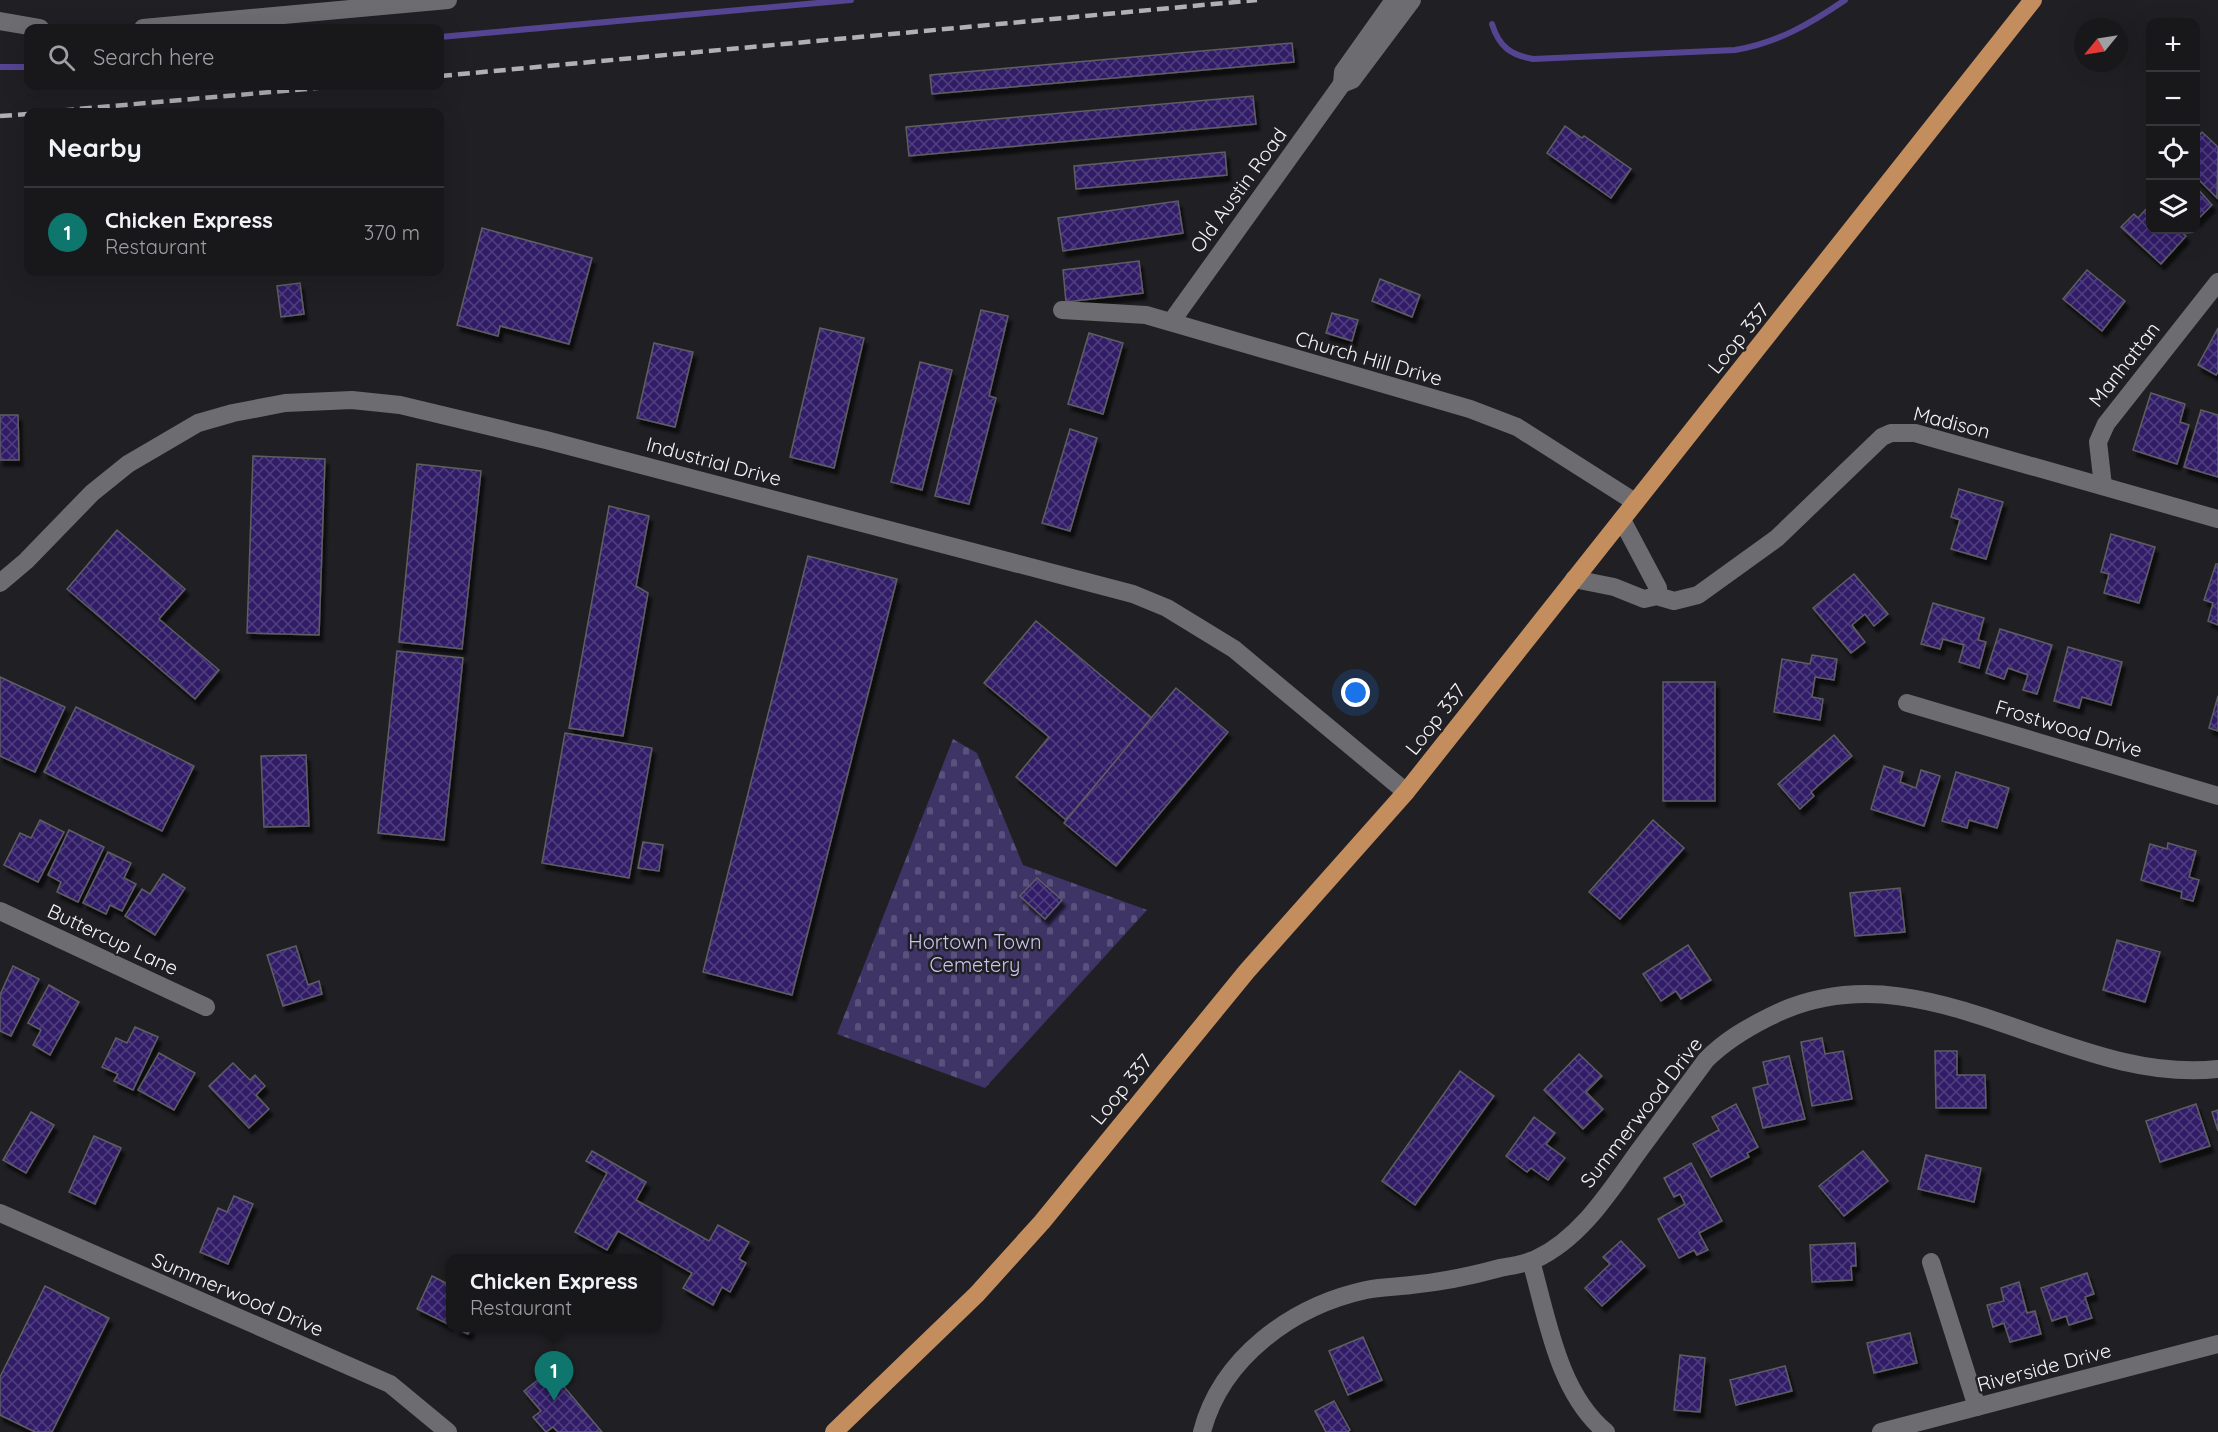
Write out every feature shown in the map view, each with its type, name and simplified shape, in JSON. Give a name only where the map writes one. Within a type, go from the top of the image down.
[{"type":"main road","name":"Loop 337","points":[[834,1432],[976,1293],[1042,1222],[1247,971],[1406,792],[2033,0]]},
{"type":"street","points":[[186,24],[448,0]]},
{"type":"street","name":"Old Austin Road","points":[[1342,84],[1342,72],[1394,0]]},
{"type":"street","name":"Old Austin Road","points":[[1171,322],[1342,84],[1352,80],[1412,0]]},
{"type":"street","points":[[0,21],[24,25]]},
{"type":"street","name":"Manhattan","points":[[2103,486],[2098,442],[2106,424],[2218,282]]},
{"type":"street","name":"Church Hill Drive","points":[[1062,310],[1146,315],[1470,410],[1517,427],[1635,502]]},
{"type":"street","name":"Industrial Drive","points":[[0,583],[26,561],[92,493],[128,464],[198,423],[234,412],[285,403],[352,400],[400,405],[546,440],[1133,594],[1167,608],[1234,649],[1406,792]]},
{"type":"street","name":"Madison","points":[[1574,579],[1614,587],[1644,599],[1657,596],[1674,601],[1685,600],[1713,586],[1777,537],[1872,445],[1891,433],[1915,433],[2218,519]]},
{"type":"street","points":[[1622,520],[1658,588],[1657,596]]},
{"type":"street","name":"Frostwood Drive","points":[[1907,703],[2218,796]]},
{"type":"street","name":"Buttercup Lane","points":[[0,911],[206,1007]]},
{"type":"street","name":"Summerwood Drive","points":[[1202,1432],[1208,1410],[1245,1356],[1266,1335],[1295,1317],[1325,1303],[1366,1290],[1461,1278],[1531,1261],[1556,1247],[1580,1227],[1606,1196],[1706,1060],[1725,1041],[1783,1010],[1832,995],[1855,993],[1904,997],[1958,1008],[2102,1056],[2169,1070],[2218,1069]]},
{"type":"street","name":"Summerwood Drive","points":[[0,1213],[118,1267],[390,1384],[448,1432]]},
{"type":"street","points":[[1531,1261],[1562,1365],[1586,1410],[1606,1432]]},
{"type":"street","points":[[1930,1262],[1977,1407]]},
{"type":"street","name":"Riverside Drive","points":[[1881,1432],[2218,1344]]},
{"type":"green space","name":"Hortown Town Cemetery","points":[[953,739],[977,753],[1023,865],[1147,910],[985,1088],[837,1034]]},
{"type":"building","points":[[1292,43],[1294,62],[932,94],[930,75]]},
{"type":"building","points":[[1253,96],[1256,124],[909,156],[906,127]]},
{"type":"building","points":[[1565,126],[1582,138],[1584,136],[1631,169],[1611,198],[1547,153]]},
{"type":"building","points":[[2202,132],[2218,147],[2217,198],[2200,181],[2200,134]]},
{"type":"building","points":[[1225,152],[1227,175],[1076,189],[1074,166]]},
{"type":"building","points":[[2200,192],[2212,205],[2200,217]]},
{"type":"building","points":[[1178,201],[1183,233],[1063,251],[1058,218]]},
{"type":"building","points":[[2146,209],[2146,234],[2184,234],[2186,236],[2161,264],[2121,227],[2134,214],[2138,218]]},
{"type":"building","points":[[482,228],[592,258],[569,344],[500,326],[498,336],[457,325]]},
{"type":"building","points":[[1139,261],[1143,293],[1066,302],[1063,270]]},
{"type":"building","points":[[2087,270],[2125,301],[2102,331],[2063,299]]},
{"type":"building","points":[[1380,279],[1420,295],[1412,317],[1372,301]]},
{"type":"building","points":[[300,283],[304,314],[281,317],[277,286]]},
{"type":"building","points":[[981,310],[1008,316],[989,396],[996,398],[969,504],[935,496]]},
{"type":"building","points":[[1332,313],[1358,320],[1352,341],[1326,333]]},
{"type":"building","points":[[820,328],[864,338],[834,468],[790,457]]},
{"type":"building","points":[[2218,328],[2218,372],[2216,375],[2198,365]]},
{"type":"building","points":[[1089,333],[1123,343],[1103,414],[1068,404]]},
{"type":"building","points":[[654,343],[693,352],[675,427],[637,418]]},
{"type":"building","points":[[920,362],[952,370],[922,490],[891,482]]},
{"type":"building","points":[[2151,393],[2185,404],[2180,422],[2189,425],[2177,464],[2133,450]]},
{"type":"building","points":[[2201,410],[2218,415],[2218,477],[2184,467]]},
{"type":"building","points":[[0,415],[18,415],[19,460],[0,460]]},
{"type":"building","points":[[1070,429],[1097,438],[1070,531],[1042,523]]},
{"type":"building","points":[[253,456],[325,459],[319,635],[247,633]]},
{"type":"building","points":[[417,464],[481,471],[462,649],[399,642]]},
{"type":"building","points":[[1959,489],[2003,502],[1986,559],[1951,549],[1960,520],[1951,517]]},
{"type":"building","points":[[609,506],[649,516],[636,586],[648,593],[623,736],[569,728]]},
{"type":"building","points":[[117,530],[185,589],[159,619],[219,670],[195,699],[67,589]]},
{"type":"building","points":[[2111,534],[2155,547],[2139,603],[2104,593],[2109,574],[2101,572]]},
{"type":"building","points":[[808,556],[897,579],[792,995],[703,972]]},
{"type":"building","points":[[2216,564],[2218,564],[2218,625],[2208,621],[2213,603],[2204,600]]},
{"type":"building","points":[[1854,574],[1888,614],[1874,626],[1865,614],[1852,625],[1865,642],[1851,653],[1813,608]]},
{"type":"building","points":[[1933,603],[1984,618],[1978,640],[1986,642],[1979,668],[1959,662],[1964,645],[1943,639],[1940,649],[1921,644]]},
{"type":"building","points":[[1036,621],[1152,718],[1066,820],[1016,777],[1049,737],[984,683]]},
{"type":"building","points":[[2000,629],[2052,645],[2037,694],[2023,690],[2028,675],[2008,668],[2004,679],[1986,673]]},
{"type":"building","points":[[2068,647],[2122,662],[2111,705],[2082,697],[2079,708],[2054,701]]},
{"type":"building","points":[[397,651],[463,658],[444,840],[378,833]]},
{"type":"building","points":[[1812,655],[1837,659],[1834,680],[1815,677],[1812,697],[1823,699],[1820,720],[1774,712],[1782,659],[1810,664]]},
{"type":"building","points":[[0,677],[65,707],[35,772],[0,756]]},
{"type":"building","points":[[1663,682],[1715,682],[1715,801],[1663,801]]},
{"type":"building","points":[[1176,688],[1228,732],[1116,866],[1064,823]]},
{"type":"building","points":[[2218,696],[2218,731],[2209,728]]},
{"type":"building","points":[[76,707],[194,766],[162,831],[44,772]]},
{"type":"building","points":[[565,733],[652,748],[629,878],[542,863]]},
{"type":"building","points":[[1834,735],[1852,756],[1811,792],[1814,796],[1800,809],[1778,784]]},
{"type":"building","points":[[306,755],[309,826],[264,827],[261,756]]},
{"type":"building","points":[[1884,766],[1903,772],[1900,782],[1916,788],[1921,770],[1940,776],[1924,826],[1871,809]]},
{"type":"building","points":[[1956,772],[2009,788],[1997,828],[1969,820],[1967,828],[1942,821]]},
{"type":"building","points":[[40,820],[64,832],[38,882],[4,865],[20,833],[31,838]]},
{"type":"building","points":[[1653,820],[1684,848],[1620,919],[1589,892]]},
{"type":"building","points":[[69,830],[104,847],[78,902],[57,892],[61,882],[48,875]]},
{"type":"building","points":[[643,842],[663,845],[659,871],[638,868]]},
{"type":"building","points":[[2168,843],[2196,851],[2189,877],[2199,880],[2193,901],[2181,898],[2182,892],[2141,880],[2150,844],[2167,849]]},
{"type":"building","points":[[108,852],[131,863],[124,878],[136,884],[122,911],[110,905],[106,914],[83,903]]},
{"type":"building","points":[[163,874],[185,888],[155,935],[125,916],[142,889],[150,894]]},
{"type":"building","points":[[1037,878],[1062,900],[1045,919],[1020,896]]},
{"type":"building","points":[[1900,888],[1905,932],[1855,936],[1850,893]]},
{"type":"building","points":[[2117,940],[2160,952],[2145,1002],[2103,990]]},
{"type":"building","points":[[1688,945],[1711,980],[1681,999],[1676,991],[1661,1001],[1643,974]]},
{"type":"building","points":[[296,946],[308,985],[319,981],[322,994],[283,1006],[267,955]]},
{"type":"building","points":[[13,966],[39,979],[11,1036],[0,1031],[0,995]]},
{"type":"building","points":[[49,985],[79,1002],[50,1055],[33,1045],[41,1030],[28,1023]]},
{"type":"building","points":[[135,1027],[158,1037],[133,1090],[114,1081],[118,1074],[102,1067],[116,1038],[127,1043]]},
{"type":"building","points":[[1822,1038],[1825,1054],[1843,1051],[1852,1099],[1812,1106],[1801,1042]]},
{"type":"building","points":[[1935,1051],[1957,1051],[1957,1075],[1985,1075],[1986,1108],[1936,1108]]},
{"type":"building","points":[[159,1053],[195,1073],[174,1110],[138,1090]]},
{"type":"building","points":[[1579,1054],[1602,1076],[1586,1092],[1603,1109],[1583,1129],[1544,1090]]},
{"type":"building","points":[[1789,1056],[1805,1119],[1763,1128],[1753,1088],[1768,1084],[1763,1062]]},
{"type":"building","points":[[233,1063],[250,1080],[255,1075],[265,1086],[256,1095],[269,1109],[249,1128],[209,1086]]},
{"type":"building","points":[[1460,1071],[1494,1096],[1415,1205],[1382,1181]]},
{"type":"building","points":[[1736,1104],[1758,1147],[1747,1153],[1749,1157],[1711,1177],[1693,1144],[1719,1130],[1712,1117]]},
{"type":"building","points":[[2196,1104],[2210,1146],[2160,1162],[2146,1121]]},
{"type":"building","points":[[2218,1110],[2218,1131],[2212,1112]]},
{"type":"building","points":[[31,1112],[54,1125],[26,1173],[3,1160]]},
{"type":"building","points":[[1534,1117],[1555,1133],[1546,1144],[1565,1158],[1548,1180],[1531,1168],[1527,1172],[1506,1156]]},
{"type":"building","points":[[94,1136],[121,1148],[95,1204],[69,1192]]},
{"type":"building","points":[[592,1151],[646,1182],[636,1200],[709,1241],[718,1225],[749,1242],[739,1259],[746,1263],[730,1292],[722,1287],[713,1305],[683,1288],[692,1273],[662,1254],[618,1231],[607,1250],[575,1232],[607,1173],[586,1161]]},
{"type":"building","points":[[1863,1151],[1888,1181],[1844,1216],[1819,1186]]},
{"type":"building","points":[[1926,1155],[1981,1168],[1974,1202],[1918,1189]]},
{"type":"building","points":[[1691,1163],[1722,1221],[1699,1233],[1708,1250],[1697,1255],[1694,1250],[1679,1258],[1658,1219],[1685,1204],[1680,1194],[1674,1197],[1664,1178]]},
{"type":"building","points":[[234,1196],[253,1204],[228,1264],[200,1252],[218,1208],[227,1212]]},
{"type":"building","points":[[1621,1241],[1645,1266],[1602,1306],[1585,1288],[1610,1264],[1603,1257]]},
{"type":"building","points":[[1855,1243],[1856,1266],[1851,1266],[1852,1280],[1812,1282],[1810,1245]]},
{"type":"building","points":[[2087,1273],[2094,1294],[2085,1297],[2092,1318],[2069,1325],[2066,1316],[2052,1321],[2041,1288]]},
{"type":"building","points":[[432,1276],[446,1283],[446,1323],[417,1309]]},
{"type":"building","points":[[2019,1282],[2027,1313],[2035,1311],[2041,1334],[2010,1342],[2004,1323],[1993,1327],[1987,1305],[2004,1301],[2001,1288]]},
{"type":"building","points":[[45,1286],[109,1318],[52,1432],[35,1432],[0,1415],[0,1377]]},
{"type":"building","points":[[1910,1333],[1917,1363],[1874,1373],[1867,1343]]},
{"type":"building","points":[[1363,1337],[1382,1380],[1348,1395],[1329,1351]]},
{"type":"building","points":[[1680,1355],[1705,1358],[1700,1412],[1674,1410]]},
{"type":"building","points":[[1785,1366],[1792,1391],[1736,1405],[1730,1380]]},
{"type":"building","points":[[550,1370],[602,1432],[558,1432],[553,1427],[546,1432],[533,1417],[541,1411],[524,1391]]},
{"type":"building","points":[[1334,1401],[1350,1430],[1347,1432],[1326,1432],[1315,1411]]},
{"type":"waterway","points":[[444,37],[851,0]]},
{"type":"waterway","points":[[1492,24],[1498,39],[1507,49],[1533,59],[1735,50],[1765,43],[1793,31],[1845,0]]},
{"type":"waterway","points":[[0,67],[24,67]]},
{"type":"railway","points":[[444,76],[1257,0]]},
{"type":"railway","points":[[90,108],[294,90]]},
{"type":"railway","points":[[0,116],[24,114]]},
{"type":"place","name":"Chicken Express","points":[[554,1401]]}]
